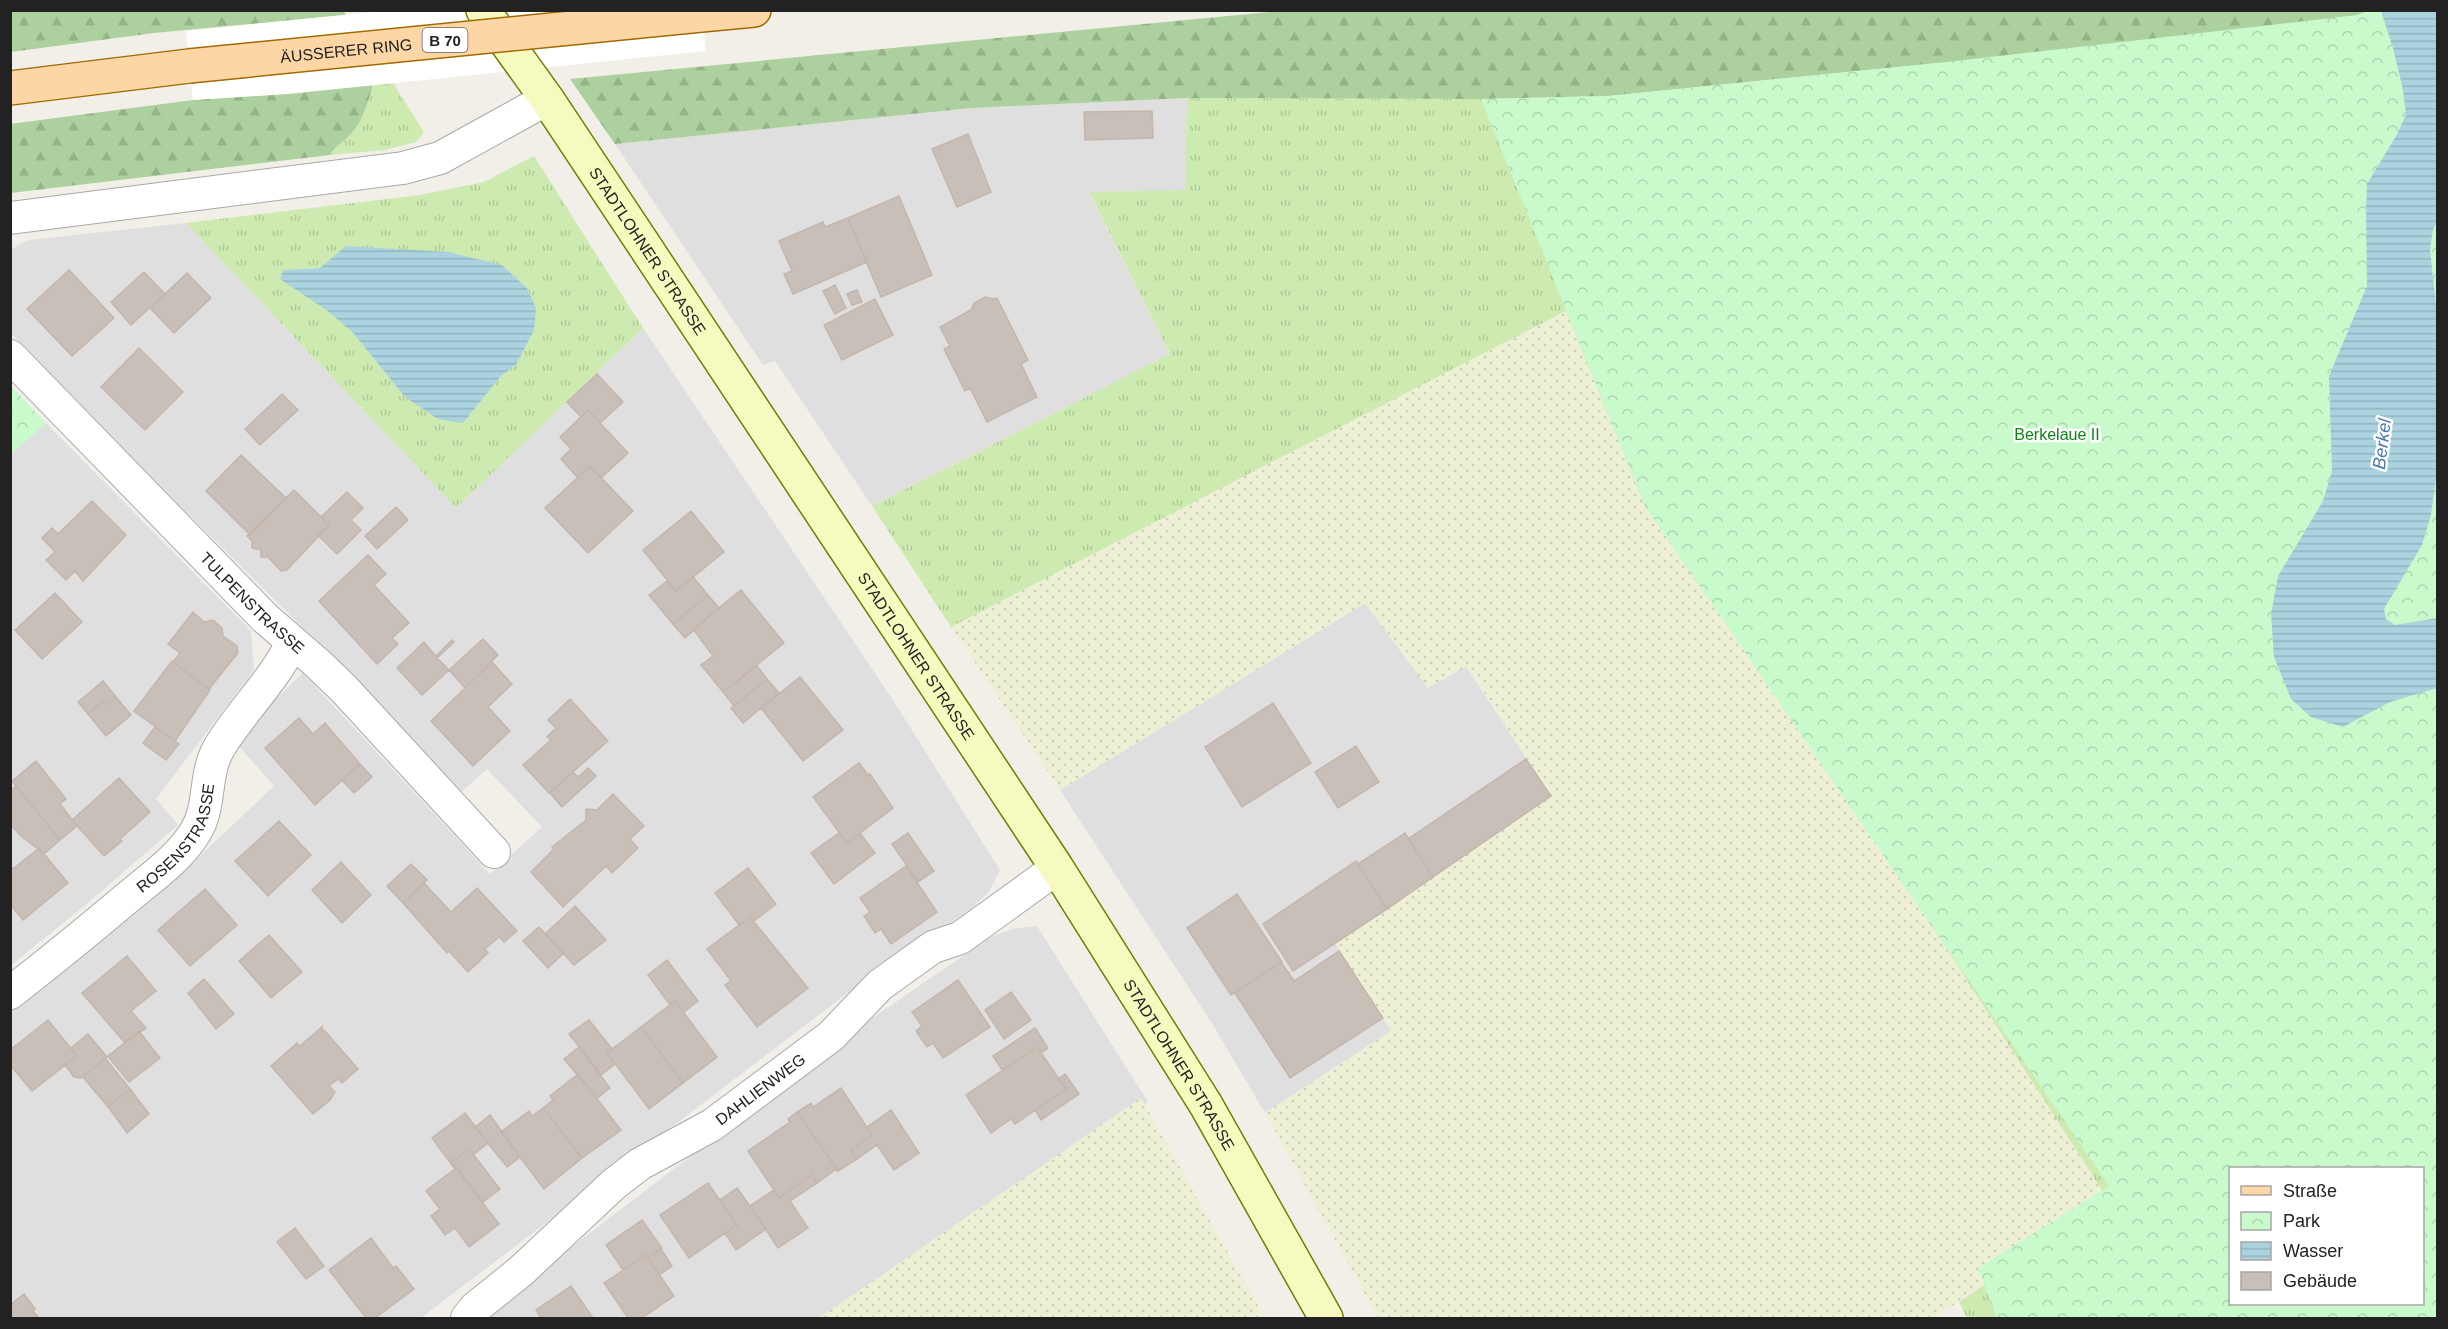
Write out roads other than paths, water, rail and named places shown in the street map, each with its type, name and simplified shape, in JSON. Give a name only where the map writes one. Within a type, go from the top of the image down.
[{"type":"main road","name":"ÄUSSERER RING","points":[[10,88],[189,66],[754,10]]},
{"type":"street","name":"STADTLOHNER STRASSE","points":[[483,10],[533,107],[1057,868],[1206,1105],[1326,1318]]},
{"type":"street","points":[[10,218],[403,168],[440,158],[475,141],[533,107]]},
{"type":"street","name":"TULPENSTRASSE","points":[[10,356],[265,618],[344,690],[494,852]]},
{"type":"street","name":"ROSENSTRASSE","points":[[10,993],[185,847],[197,829],[205,808],[212,765],[219,748],[282,664],[292,643]]},
{"type":"street","name":"DAHLIENWEG","points":[[467,1318],[475,1308],[521,1271],[614,1184],[640,1164],[712,1125],[831,1036],[880,985],[933,947],[960,938],[1057,868]]},
{"type":"water","name":"Berkel","points":[[2381,11],[2437,11],[2438,218],[2433,230],[2430,249],[2438,325],[2437,471],[2431,515],[2422,545],[2384,609],[2386,619],[2395,625],[2437,618],[2437,688],[2390,702],[2343,727],[2311,717],[2291,699],[2274,657],[2271,614],[2278,576],[2323,501],[2332,471],[2329,376],[2367,286],[2367,184],[2406,115],[2403,90],[2393,48]]},
{"type":"water","points":[[346,246],[448,252],[502,265],[527,288],[536,308],[534,330],[516,365],[501,376],[463,423],[438,419],[405,397],[353,333],[329,312],[280,279],[283,270],[320,268]]},
{"type":"park label","name":"Berkelaue II","points":[[2057,434]]}]
